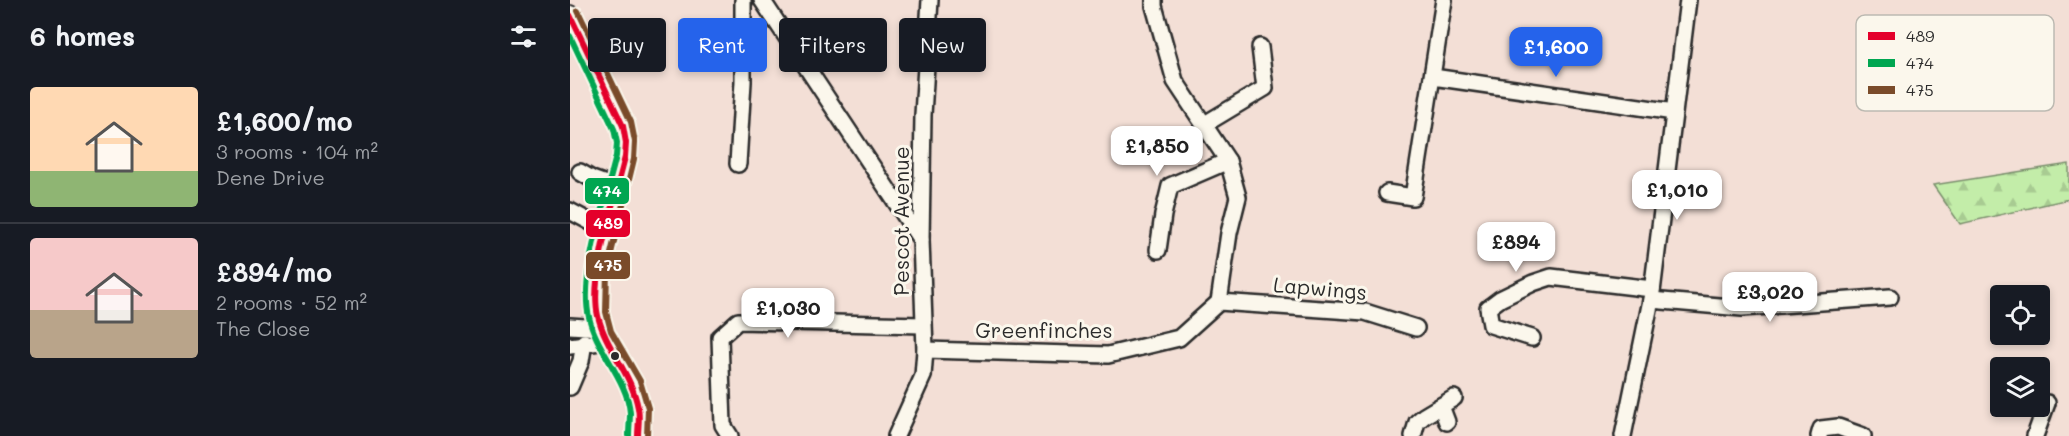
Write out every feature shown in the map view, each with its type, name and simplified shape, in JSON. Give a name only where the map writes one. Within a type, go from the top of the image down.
[{"type":"main road","points":[[570,15],[623,126],[626,143],[625,157],[598,269],[596,290],[597,313],[604,334],[631,384],[639,411],[638,436]]},
{"type":"street","points":[[738,164],[743,82],[743,0]]},
{"type":"street","points":[[762,0],[921,240]]},
{"type":"street","name":"Pescot Avenue","points":[[896,436],[923,376],[925,350],[921,240],[923,115],[930,0]]},
{"type":"street","points":[[1154,0],[1175,81],[1228,161],[1238,197],[1229,233],[1219,302]]},
{"type":"street","points":[[1387,193],[1413,197],[1444,0]]},
{"type":"street","points":[[1623,436],[1651,295],[1688,0]]},
{"type":"street","points":[[1205,124],[1265,88],[1260,48]]},
{"type":"street","points":[[1433,77],[1674,112]]},
{"type":"street","points":[[1158,250],[1170,186],[1228,161]]},
{"type":"street","points":[[580,172],[618,188]]},
{"type":"street","points":[[570,211],[607,231]]},
{"type":"street","points":[[1532,338],[1491,325],[1488,308],[1500,299],[1533,283],[1551,278],[1742,308],[1890,297]]},
{"type":"street","name":"Lapwings","points":[[1219,302],[1365,312],[1416,328]]},
{"type":"street","name":"Greenfinches","points":[[925,350],[1108,355],[1179,338],[1219,302]]},
{"type":"street","points":[[730,436],[723,425],[720,337],[738,321],[923,325]]},
{"type":"street","points":[[570,326],[604,334]]},
{"type":"street","points":[[570,387],[581,362],[577,344],[604,334]]},
{"type":"street","points":[[1413,436],[1417,422],[1448,402],[1447,422]]},
{"type":"street","points":[[2035,436],[2042,417]]},
{"type":"street","points":[[1819,436],[1821,429],[1838,427],[1863,436]]},
{"type":"green space","points":[[2069,164],[2069,199],[1960,224],[1933,185]]},
{"type":"transit line","name":"475","points":[[578,11],[631,122],[635,142],[634,159],[607,270],[606,312],[611,331],[640,381],[648,408],[647,436]]},
{"type":"transit line","name":"489","points":[[570,15],[623,126],[626,143],[625,157],[600,259],[596,300],[602,328],[635,396],[639,415],[638,436]]},
{"type":"transit line","name":"474","points":[[570,36],[614,129],[617,143],[616,156],[595,237],[587,300],[593,329],[628,401],[629,436]]}]
